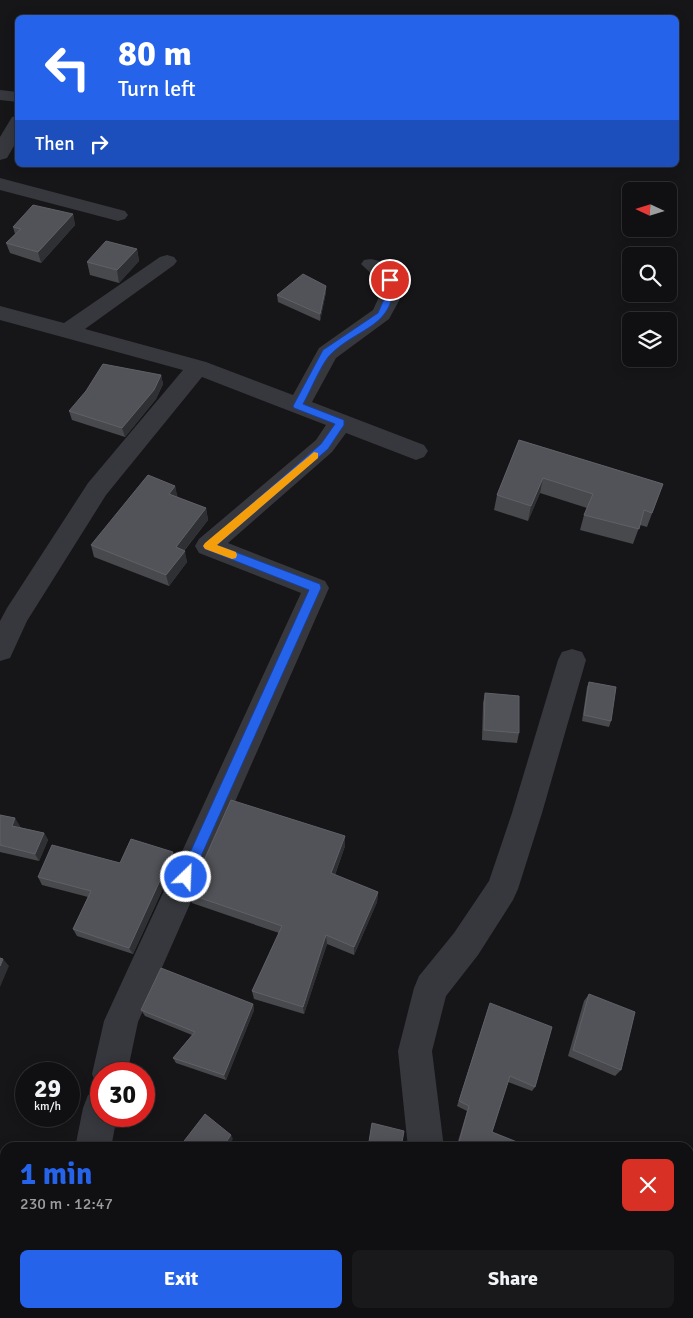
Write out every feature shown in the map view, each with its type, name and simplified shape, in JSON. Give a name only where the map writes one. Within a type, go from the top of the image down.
[{"type":"street","points":[[0,95],[15,97]]},
{"type":"street","points":[[0,154],[15,126]]},
{"type":"street","points":[[0,184],[118,215]]},
{"type":"street","points":[[67,332],[167,261]]},
{"type":"street","points":[[298,406],[327,352],[381,314],[390,297],[390,280],[372,264]]},
{"type":"street","points":[[0,313],[198,367],[416,451]]},
{"type":"street","points":[[0,650],[16,616],[97,489],[198,367]]},
{"type":"street","points":[[112,1062],[121,1021],[316,588],[208,546],[324,446],[341,422]]},
{"type":"street","points":[[425,1142],[415,1051],[431,988],[466,944],[502,889],[528,813],[572,660]]},
{"type":"street","points":[[93,1142],[97,1127]]},
{"type":"building","points":[[33,205],[73,214],[38,252],[6,243],[21,229],[13,227]]},
{"type":"building","points":[[106,241],[137,249],[117,270],[87,262]]},
{"type":"building","points":[[303,274],[326,286],[320,314],[277,295]]},
{"type":"building","points":[[103,364],[161,375],[154,390],[122,428],[69,411],[86,391]]},
{"type":"building","points":[[519,440],[663,484],[652,513],[644,510],[639,529],[584,515],[593,494],[543,478],[531,506],[497,495]]},
{"type":"building","points":[[148,475],[175,486],[169,494],[206,508],[176,547],[185,551],[166,575],[91,545]]},
{"type":"building","points":[[589,682],[616,687],[611,721],[584,715]]},
{"type":"building","points":[[485,693],[519,696],[519,733],[484,730]]},
{"type":"building","points":[[231,800],[345,836],[331,873],[378,892],[354,947],[326,935],[303,1007],[252,991],[282,926],[189,894]]},
{"type":"building","points":[[0,815],[15,818],[12,826],[44,833],[35,854],[0,845]]},
{"type":"building","points":[[131,839],[173,852],[129,948],[73,929],[91,891],[38,877],[52,845],[120,863]]},
{"type":"building","points":[[161,968],[253,1004],[224,1075],[173,1058],[195,1032],[141,1010]]},
{"type":"building","points":[[589,994],[635,1012],[621,1070],[573,1050]]},
{"type":"building","points":[[490,1003],[552,1027],[535,1087],[510,1076],[492,1132],[517,1142],[459,1142],[469,1106],[459,1101]]},
{"type":"building","points":[[205,1114],[231,1135],[226,1142],[183,1142]]},
{"type":"building","points":[[372,1123],[404,1131],[402,1142],[369,1142]]},
{"type":"slow traffic","points":[[232,555],[208,546],[314,455]]},
{"type":"route","points":[[186,877],[316,588],[208,546],[324,446],[341,422],[298,406],[327,352],[381,314],[390,297],[390,280]]}]
